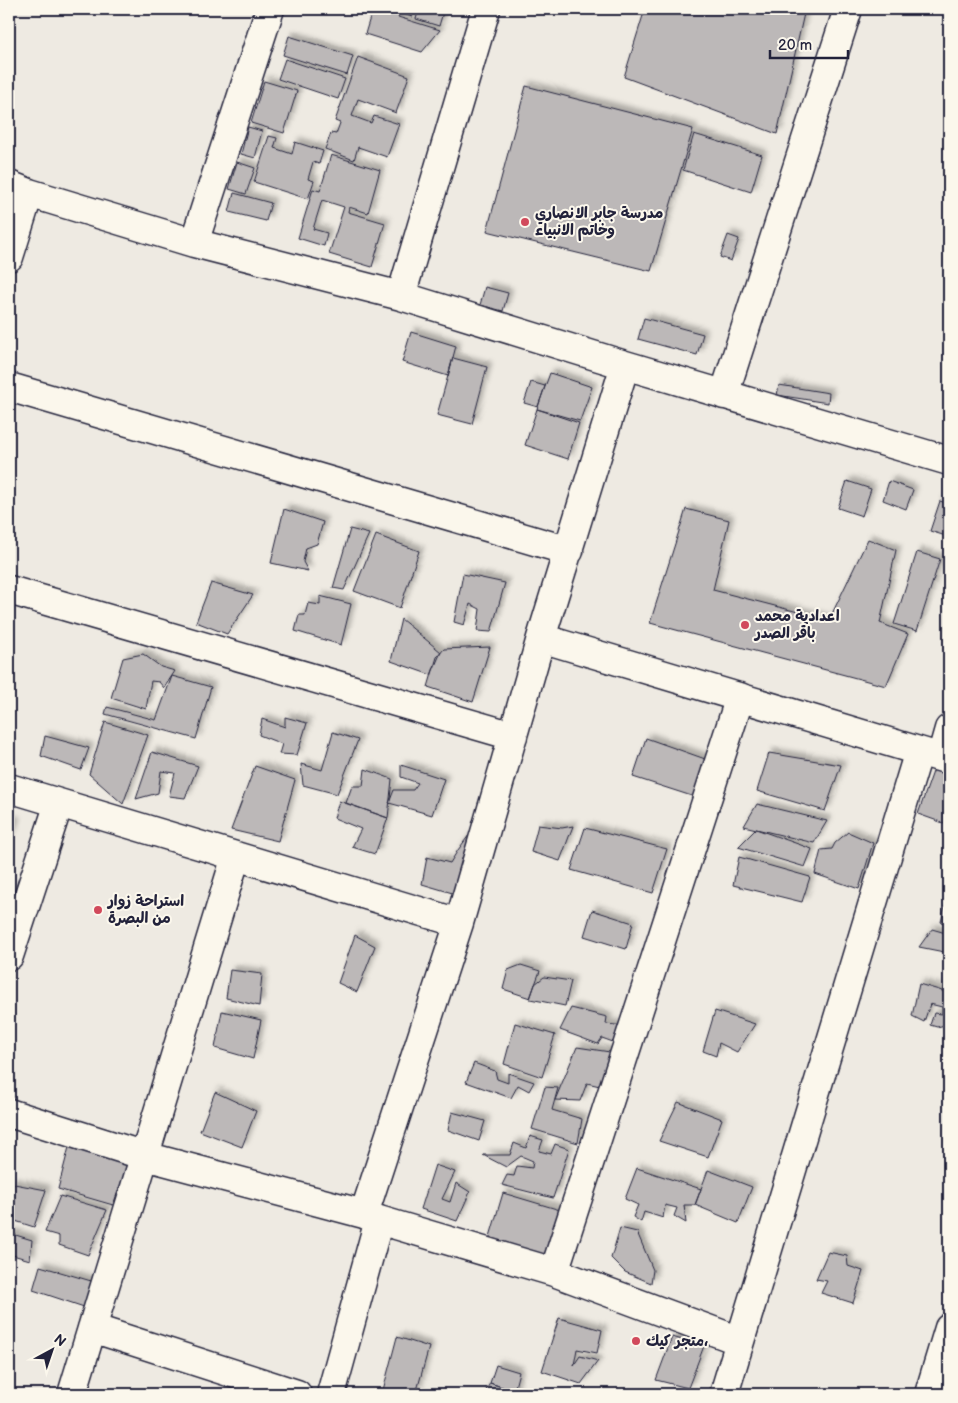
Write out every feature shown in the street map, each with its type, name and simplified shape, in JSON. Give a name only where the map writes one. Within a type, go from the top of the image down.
[{"type":"street","points":[[194,243],[270,9]]},
{"type":"street","points":[[401,296],[486,9]]},
{"type":"street","points":[[724,395],[848,9]]},
{"type":"street","points":[[9,256],[19,189],[194,243],[401,296],[724,395],[949,461]]},
{"type":"street","points":[[331,1394],[371,1217],[541,638],[625,365]]},
{"type":"street","points":[[9,387],[569,551]]},
{"type":"street","points":[[9,590],[513,736]]},
{"type":"street","points":[[541,638],[936,756]]},
{"type":"street","points":[[554,1272],[740,697]]},
{"type":"street","points":[[724,1394],[740,1341],[936,756],[949,729]]},
{"type":"street","points":[[9,788],[458,923]]},
{"type":"street","points":[[9,956],[58,803]]},
{"type":"street","points":[[72,1394],[236,856]]},
{"type":"street","points":[[9,1113],[144,1156],[371,1217],[554,1272],[740,1341]]},
{"type":"street","points":[[92,1328],[297,1394]]},
{"type":"street","points":[[929,1394],[949,1328]]},
{"type":"building","points":[[387,9],[399,12],[398,17],[440,30],[422,52],[365,34],[372,11],[385,15]]},
{"type":"building","points":[[388,9],[415,9],[412,17]]},
{"type":"building","points":[[419,9],[444,9],[439,26],[416,19]]},
{"type":"building","points":[[645,9],[805,9],[777,134],[624,77]]},
{"type":"building","points":[[289,36],[353,56],[347,75],[283,55]]},
{"type":"building","points":[[358,57],[409,76],[396,113],[358,99],[352,116],[371,123],[374,116],[399,124],[387,157],[358,147],[354,160],[325,149],[331,133],[336,134],[340,123],[335,121]]},
{"type":"building","points":[[285,59],[345,79],[338,99],[278,79]]},
{"type":"building","points":[[264,81],[297,91],[284,133],[251,123]]},
{"type":"building","points":[[526,86],[693,129],[651,271],[487,231]]},
{"type":"building","points":[[248,127],[262,131],[255,158],[241,154]]},
{"type":"building","points":[[694,134],[762,155],[751,192],[683,170]]},
{"type":"building","points":[[269,136],[277,138],[274,148],[292,154],[295,142],[323,151],[319,164],[313,162],[308,179],[314,181],[308,199],[254,182]]},
{"type":"building","points":[[331,155],[380,170],[368,213],[349,207],[348,212],[385,223],[372,267],[329,254],[344,207],[322,200],[313,229],[327,233],[324,246],[298,238],[313,189],[320,191]]},
{"type":"building","points":[[237,162],[255,168],[246,194],[229,189]]},
{"type":"building","points":[[234,193],[271,203],[266,221],[229,212]]},
{"type":"building","points":[[728,235],[739,239],[731,261],[720,257]]},
{"type":"building","points":[[485,287],[508,293],[503,311],[480,305]]},
{"type":"building","points":[[644,318],[703,334],[697,355],[638,339]]},
{"type":"building","points":[[411,332],[456,346],[448,376],[402,362]]},
{"type":"building","points":[[453,358],[487,367],[472,424],[437,415]]},
{"type":"building","points":[[550,373],[592,387],[580,421],[537,409]]},
{"type":"building","points":[[531,382],[545,386],[538,407],[524,403]]},
{"type":"building","points":[[779,385],[829,393],[828,403],[777,395]]},
{"type":"building","points":[[537,409],[579,423],[568,459],[525,445]]},
{"type":"building","points":[[847,481],[871,489],[862,516],[838,508]]},
{"type":"building","points":[[889,481],[913,490],[906,509],[883,500]]},
{"type":"building","points":[[940,501],[949,504],[949,537],[930,531]]},
{"type":"building","points":[[284,509],[323,522],[317,544],[306,548],[303,562],[308,571],[271,563]]},
{"type":"building","points":[[686,509],[729,520],[713,590],[829,620],[868,539],[896,550],[880,623],[908,634],[886,686],[650,623]]},
{"type":"building","points":[[350,529],[369,534],[344,590],[333,588]]},
{"type":"building","points":[[376,535],[419,551],[400,608],[354,591]]},
{"type":"building","points":[[917,552],[940,559],[917,631],[894,624]]},
{"type":"building","points":[[463,574],[505,583],[491,632],[477,631],[480,609],[470,604],[464,625],[454,622]]},
{"type":"building","points":[[211,583],[253,595],[227,634],[196,622]]},
{"type":"building","points":[[320,596],[351,604],[341,645],[295,631],[299,615],[305,615],[308,603],[320,605]]},
{"type":"building","points":[[401,619],[441,652],[431,675],[391,661]]},
{"type":"building","points":[[490,647],[473,702],[428,687],[437,657],[444,649]]},
{"type":"building","points":[[143,654],[161,667],[175,671],[164,688],[159,682],[151,681],[146,709],[111,698],[123,658]]},
{"type":"building","points":[[172,676],[211,687],[196,739],[105,714],[107,707],[156,720]]},
{"type":"building","points":[[285,717],[307,723],[297,755],[279,754],[282,744],[259,735],[262,719],[285,727]]},
{"type":"building","points":[[105,722],[148,735],[123,804],[89,774]]},
{"type":"building","points":[[333,732],[358,740],[337,794],[303,785],[301,764],[322,770]]},
{"type":"building","points":[[45,736],[89,748],[81,770],[41,756]]},
{"type":"building","points":[[646,738],[708,760],[698,798],[633,777]]},
{"type":"building","points":[[152,752],[198,766],[185,798],[169,796],[175,773],[161,771],[158,793],[136,799]]},
{"type":"building","points":[[769,753],[841,765],[825,811],[757,791]]},
{"type":"building","points":[[401,765],[444,779],[432,815],[389,803],[394,790],[413,790],[418,783],[401,777]]},
{"type":"building","points":[[255,766],[295,780],[278,841],[231,830]]},
{"type":"building","points":[[935,766],[949,771],[949,815],[946,824],[918,814]]},
{"type":"building","points":[[365,769],[392,779],[388,818],[346,803],[352,786],[363,786]]},
{"type":"building","points":[[339,801],[388,818],[375,854],[352,847],[361,829],[334,818]]},
{"type":"building","points":[[757,804],[827,821],[814,843],[744,826]]},
{"type":"building","points":[[9,820],[15,822],[9,840]]},
{"type":"building","points":[[538,825],[562,828],[573,826],[560,861],[531,852]]},
{"type":"building","points":[[585,828],[667,849],[653,893],[571,870]]},
{"type":"building","points":[[756,829],[812,849],[805,867],[738,847]]},
{"type":"building","points":[[848,832],[873,843],[859,889],[815,874],[821,850],[832,849],[835,843]]},
{"type":"building","points":[[469,835],[484,835],[466,897],[422,884],[427,857],[450,863]]},
{"type":"building","points":[[739,857],[810,877],[802,902],[733,885]]},
{"type":"building","points":[[949,890],[949,925],[941,922]]},
{"type":"building","points":[[592,910],[633,923],[626,949],[584,936]]},
{"type":"building","points":[[932,929],[949,934],[949,953],[919,947]]},
{"type":"building","points":[[355,935],[375,946],[357,992],[338,983]]},
{"type":"building","points":[[521,965],[540,971],[530,998],[503,989],[508,970]]},
{"type":"building","points":[[230,970],[262,974],[259,1006],[226,998]]},
{"type":"building","points":[[544,977],[571,981],[565,1006],[530,999],[535,984]]},
{"type":"building","points":[[919,984],[949,993],[949,1024],[937,1027],[930,1025],[934,1013],[942,1014],[942,1007],[930,1004],[924,1022],[912,1016]]},
{"type":"building","points":[[571,1008],[607,1017],[606,1024],[626,1026],[621,1045],[602,1038],[598,1044],[560,1030]]},
{"type":"building","points":[[222,1011],[261,1020],[253,1059],[215,1048]]},
{"type":"building","points":[[715,1011],[755,1024],[737,1052],[719,1043],[716,1056],[703,1051]]},
{"type":"building","points":[[515,1023],[555,1035],[542,1077],[504,1064]]},
{"type":"building","points":[[577,1047],[610,1052],[604,1087],[587,1083],[580,1101],[555,1100]]},
{"type":"building","points":[[474,1063],[495,1071],[497,1079],[508,1083],[508,1073],[534,1082],[529,1091],[518,1085],[511,1098],[466,1082]]},
{"type":"building","points":[[545,1087],[558,1088],[552,1110],[582,1119],[578,1143],[532,1129]]},
{"type":"building","points":[[215,1092],[256,1111],[242,1147],[200,1131]]},
{"type":"building","points":[[678,1102],[722,1119],[708,1157],[659,1141]]},
{"type":"building","points":[[452,1112],[485,1121],[479,1141],[448,1130]]},
{"type":"building","points":[[530,1136],[543,1140],[539,1151],[551,1154],[555,1144],[569,1149],[553,1198],[502,1185],[507,1175],[514,1176],[517,1166],[532,1168],[533,1161],[521,1156],[506,1167],[483,1155],[510,1155],[514,1143],[526,1148]]},
{"type":"building","points":[[69,1147],[128,1164],[113,1205],[58,1189]]},
{"type":"building","points":[[435,1165],[455,1172],[442,1199],[450,1202],[456,1183],[470,1192],[457,1221],[421,1209]]},
{"type":"building","points":[[637,1168],[701,1189],[695,1205],[684,1205],[686,1223],[674,1216],[677,1208],[665,1205],[663,1218],[644,1212],[641,1222],[633,1217],[638,1205],[625,1199]]},
{"type":"building","points":[[708,1170],[752,1187],[738,1223],[695,1205]]},
{"type":"building","points":[[9,1183],[46,1190],[34,1227],[9,1219]]},
{"type":"building","points":[[503,1193],[560,1210],[545,1256],[489,1240]]},
{"type":"building","points":[[60,1196],[107,1210],[88,1255],[59,1245],[59,1236],[45,1232]]},
{"type":"building","points":[[620,1228],[637,1232],[653,1270],[651,1283],[625,1272],[611,1258]]},
{"type":"building","points":[[9,1233],[32,1240],[30,1260],[9,1254]]},
{"type":"building","points":[[828,1252],[847,1256],[848,1266],[863,1271],[853,1303],[821,1293],[827,1281],[816,1279]]},
{"type":"building","points":[[40,1266],[98,1283],[90,1309],[33,1290]]},
{"type":"building","points":[[559,1318],[602,1330],[597,1353],[577,1349],[574,1365],[580,1356],[598,1361],[581,1384],[542,1371]]},
{"type":"building","points":[[397,1337],[429,1347],[416,1394],[382,1394]]},
{"type":"building","points":[[672,1337],[704,1346],[688,1388],[656,1380]]},
{"type":"building","points":[[496,1365],[519,1372],[514,1391],[490,1383]]},
{"type":"building","points":[[490,1383],[514,1391],[513,1394],[484,1394]]},
{"type":"place","name":"مدرسة جابر الانصاري وخاتم الانبياء","points":[[525,222]]},
{"type":"place","name":"اعدادية محمد باقر الصدر","points":[[745,625]]},
{"type":"place","name":"استراحة زوار من البصرة","points":[[98,910]]},
{"type":"place","name":"متجر كيك،","points":[[636,1341]]}]
